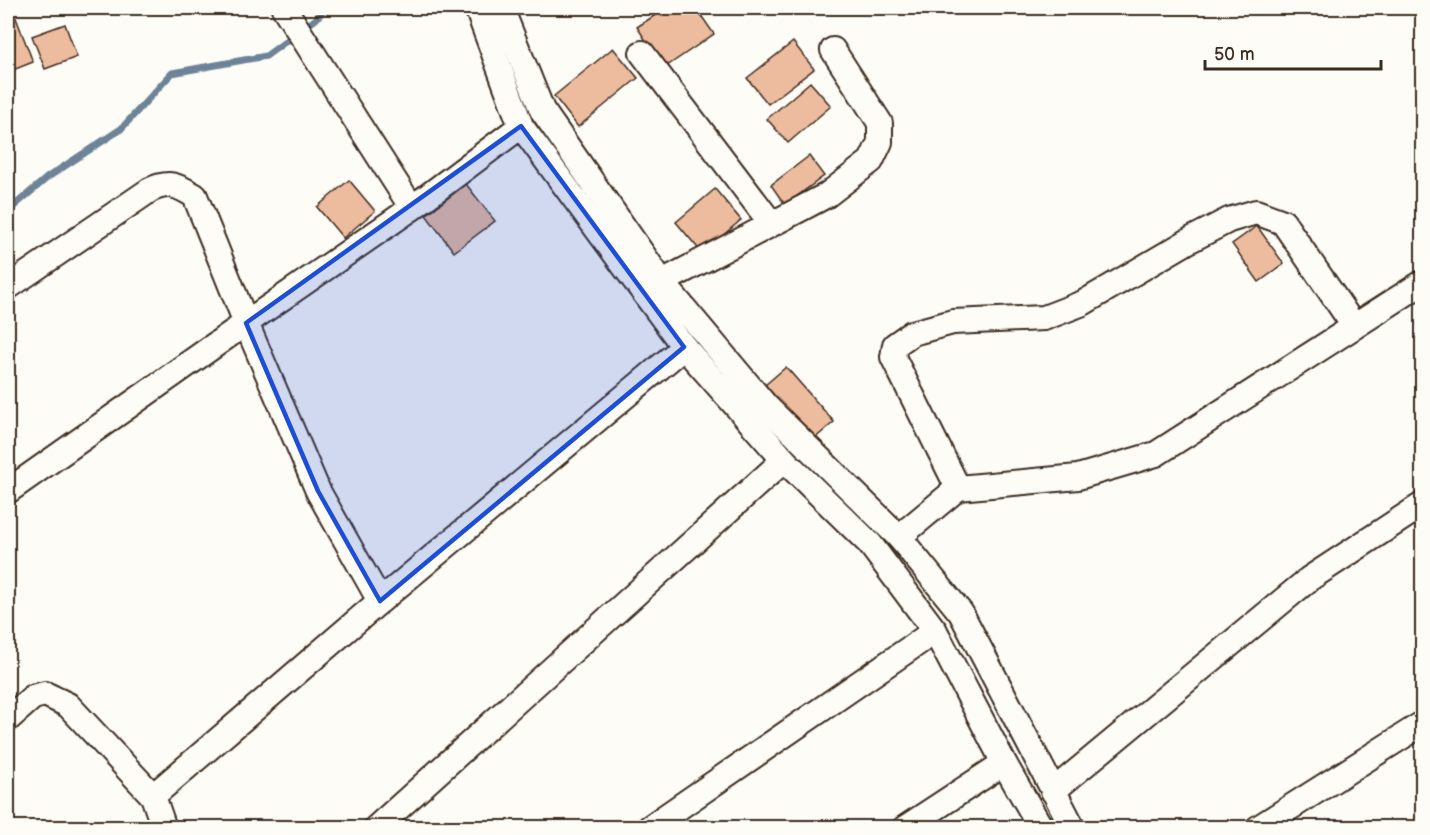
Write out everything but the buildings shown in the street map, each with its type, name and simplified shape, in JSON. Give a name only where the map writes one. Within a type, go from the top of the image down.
[{"type":"street","points":[[284,8],[412,208]]},
{"type":"street","points":[[477,8],[521,126],[684,347],[784,460],[870,544],[935,631],[1041,828]]},
{"type":"street","points":[[501,8],[542,110],[662,282],[766,406],[899,537],[961,613],[1073,828]]},
{"type":"street","points":[[662,282],[827,195],[871,161],[880,142],[880,123],[832,50]]},
{"type":"street","points":[[642,53],[771,224]]},
{"type":"street","points":[[8,491],[412,208],[521,126]]},
{"type":"street","points":[[8,287],[150,190],[166,183],[177,185],[195,196],[246,323],[318,491],[380,601]]},
{"type":"street","points":[[958,488],[893,357],[895,345],[912,333],[953,322],[1044,318],[1083,303],[1220,225],[1256,212],[1283,222],[1354,326]]},
{"type":"street","points":[[899,537],[958,488],[1078,477],[1156,454],[1422,283]]},
{"type":"street","points":[[153,796],[380,601],[684,347]]},
{"type":"street","points":[[376,828],[784,460]]},
{"type":"street","points":[[1053,791],[1309,579],[1422,505]]},
{"type":"street","points":[[649,828],[935,631]]},
{"type":"street","points":[[8,719],[33,697],[45,694],[68,705],[153,796],[164,828]]},
{"type":"street","points":[[1258,828],[1422,724]]},
{"type":"street","points":[[905,828],[1004,763]]},
{"type":"highlighted area","points":[[521,126],[684,347],[380,601],[318,491],[246,323]]},
{"type":"waterway","points":[[8,211],[48,177],[121,129],[172,73],[266,56],[316,19],[325,8]]}]
